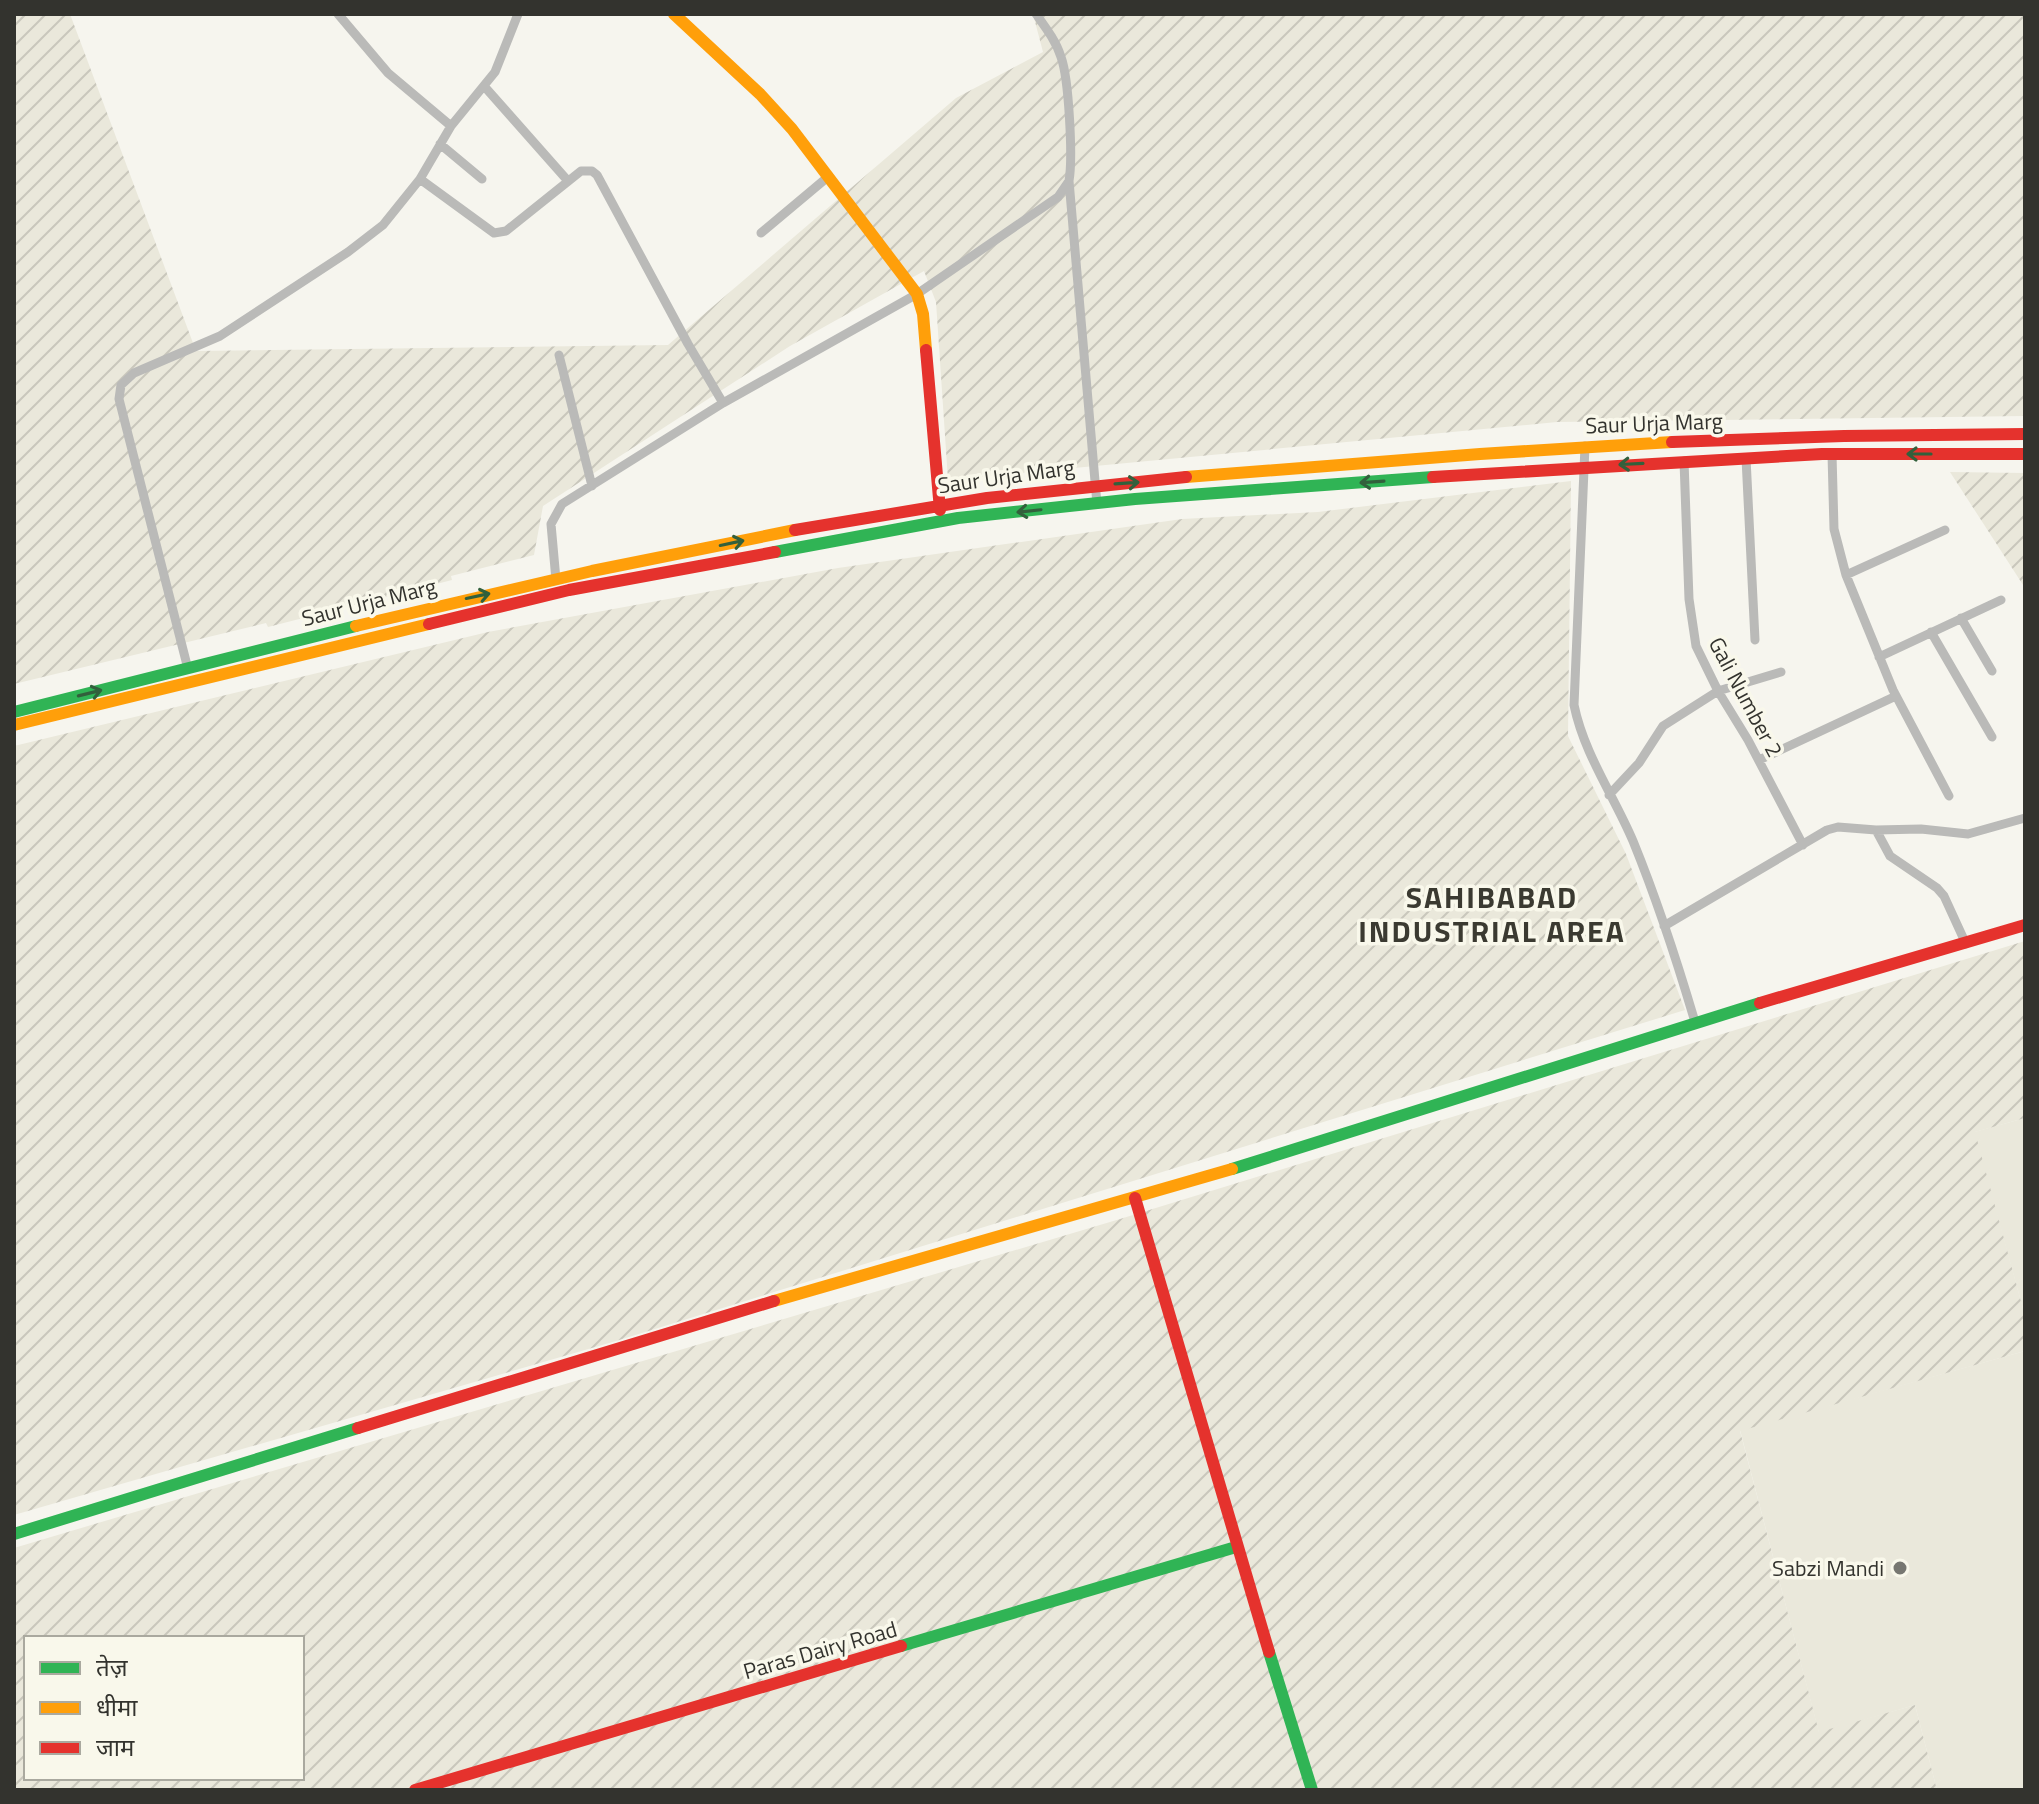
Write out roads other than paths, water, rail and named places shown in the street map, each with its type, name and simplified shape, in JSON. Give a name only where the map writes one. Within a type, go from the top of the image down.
[{"type":"street","points":[[338,14],[388,73],[451,126]]},
{"type":"street","points":[[188,669],[119,399],[121,385],[134,373],[220,336],[348,252],[383,225],[420,179],[451,126],[500,65],[518,14]]},
{"type":"street","points":[[674,14],[760,94],[829,176],[917,294],[923,314],[940,521]]},
{"type":"street","points":[[1036,14],[1056,44],[1066,76],[1072,162],[1069,181],[1097,504]]},
{"type":"street","points":[[484,86],[568,181]]},
{"type":"street","points":[[440,144],[482,179]]},
{"type":"street","points":[[420,179],[494,233],[506,231],[586,170],[597,175],[723,403]]},
{"type":"street","points":[[761,233],[829,176]]},
{"type":"street","points":[[556,580],[551,524],[562,504],[723,403],[917,294],[1058,197],[1069,181]]},
{"type":"street","points":[[559,355],[592,486]]},
{"type":"street","points":[[1951,434],[1952,454]]},
{"type":"street","name":"Saur Urja Marg","points":[[14,712],[455,601],[788,530],[940,505],[1095,485],[1585,446],[1821,435],[2025,434]]},
{"type":"street","points":[[1585,446],[1574,705],[1609,795],[1632,840],[1695,1022]]},
{"type":"street","points":[[1832,454],[1834,529],[1846,575],[1896,696],[1949,796]]},
{"type":"street","name":"Saur Urja Marg","points":[[14,725],[569,590],[940,521],[1097,504],[1584,467],[1832,454],[2025,454]]},
{"type":"street","points":[[1746,458],[1755,640]]},
{"type":"street","name":"Gali Number 2","points":[[1684,461],[1692,631],[1718,691],[1759,760],[1803,845]]},
{"type":"street","points":[[1846,575],[1945,530]]},
{"type":"street","points":[[1879,657],[2001,600]]},
{"type":"street","points":[[1961,618],[1992,671]]},
{"type":"street","points":[[1931,632],[1992,737]]},
{"type":"street","points":[[1609,795],[1639,763],[1663,726],[1718,691],[1781,672]]},
{"type":"street","points":[[1759,760],[1896,696]]},
{"type":"street","points":[[1664,926],[1827,830],[1838,827],[1921,829],[1968,834],[2025,818]]},
{"type":"street","points":[[1876,830],[1890,856],[1944,896],[1951,905],[1966,944]]},
{"type":"street","points":[[14,1534],[846,1279],[1135,1198],[1407,1116],[1695,1022],[2025,925]]},
{"type":"street","points":[[1135,1198],[1236,1547],[1312,1790]]},
{"type":"street","name":"Paras Dairy Road","points":[[415,1790],[1236,1547]]},
{"type":"place","name":"Sabzi Mandi","points":[[1900,1568]]},
{"type":"district","name":"SAHIBABAD INDUSTRIAL AREA","points":[[1492,915]]}]
